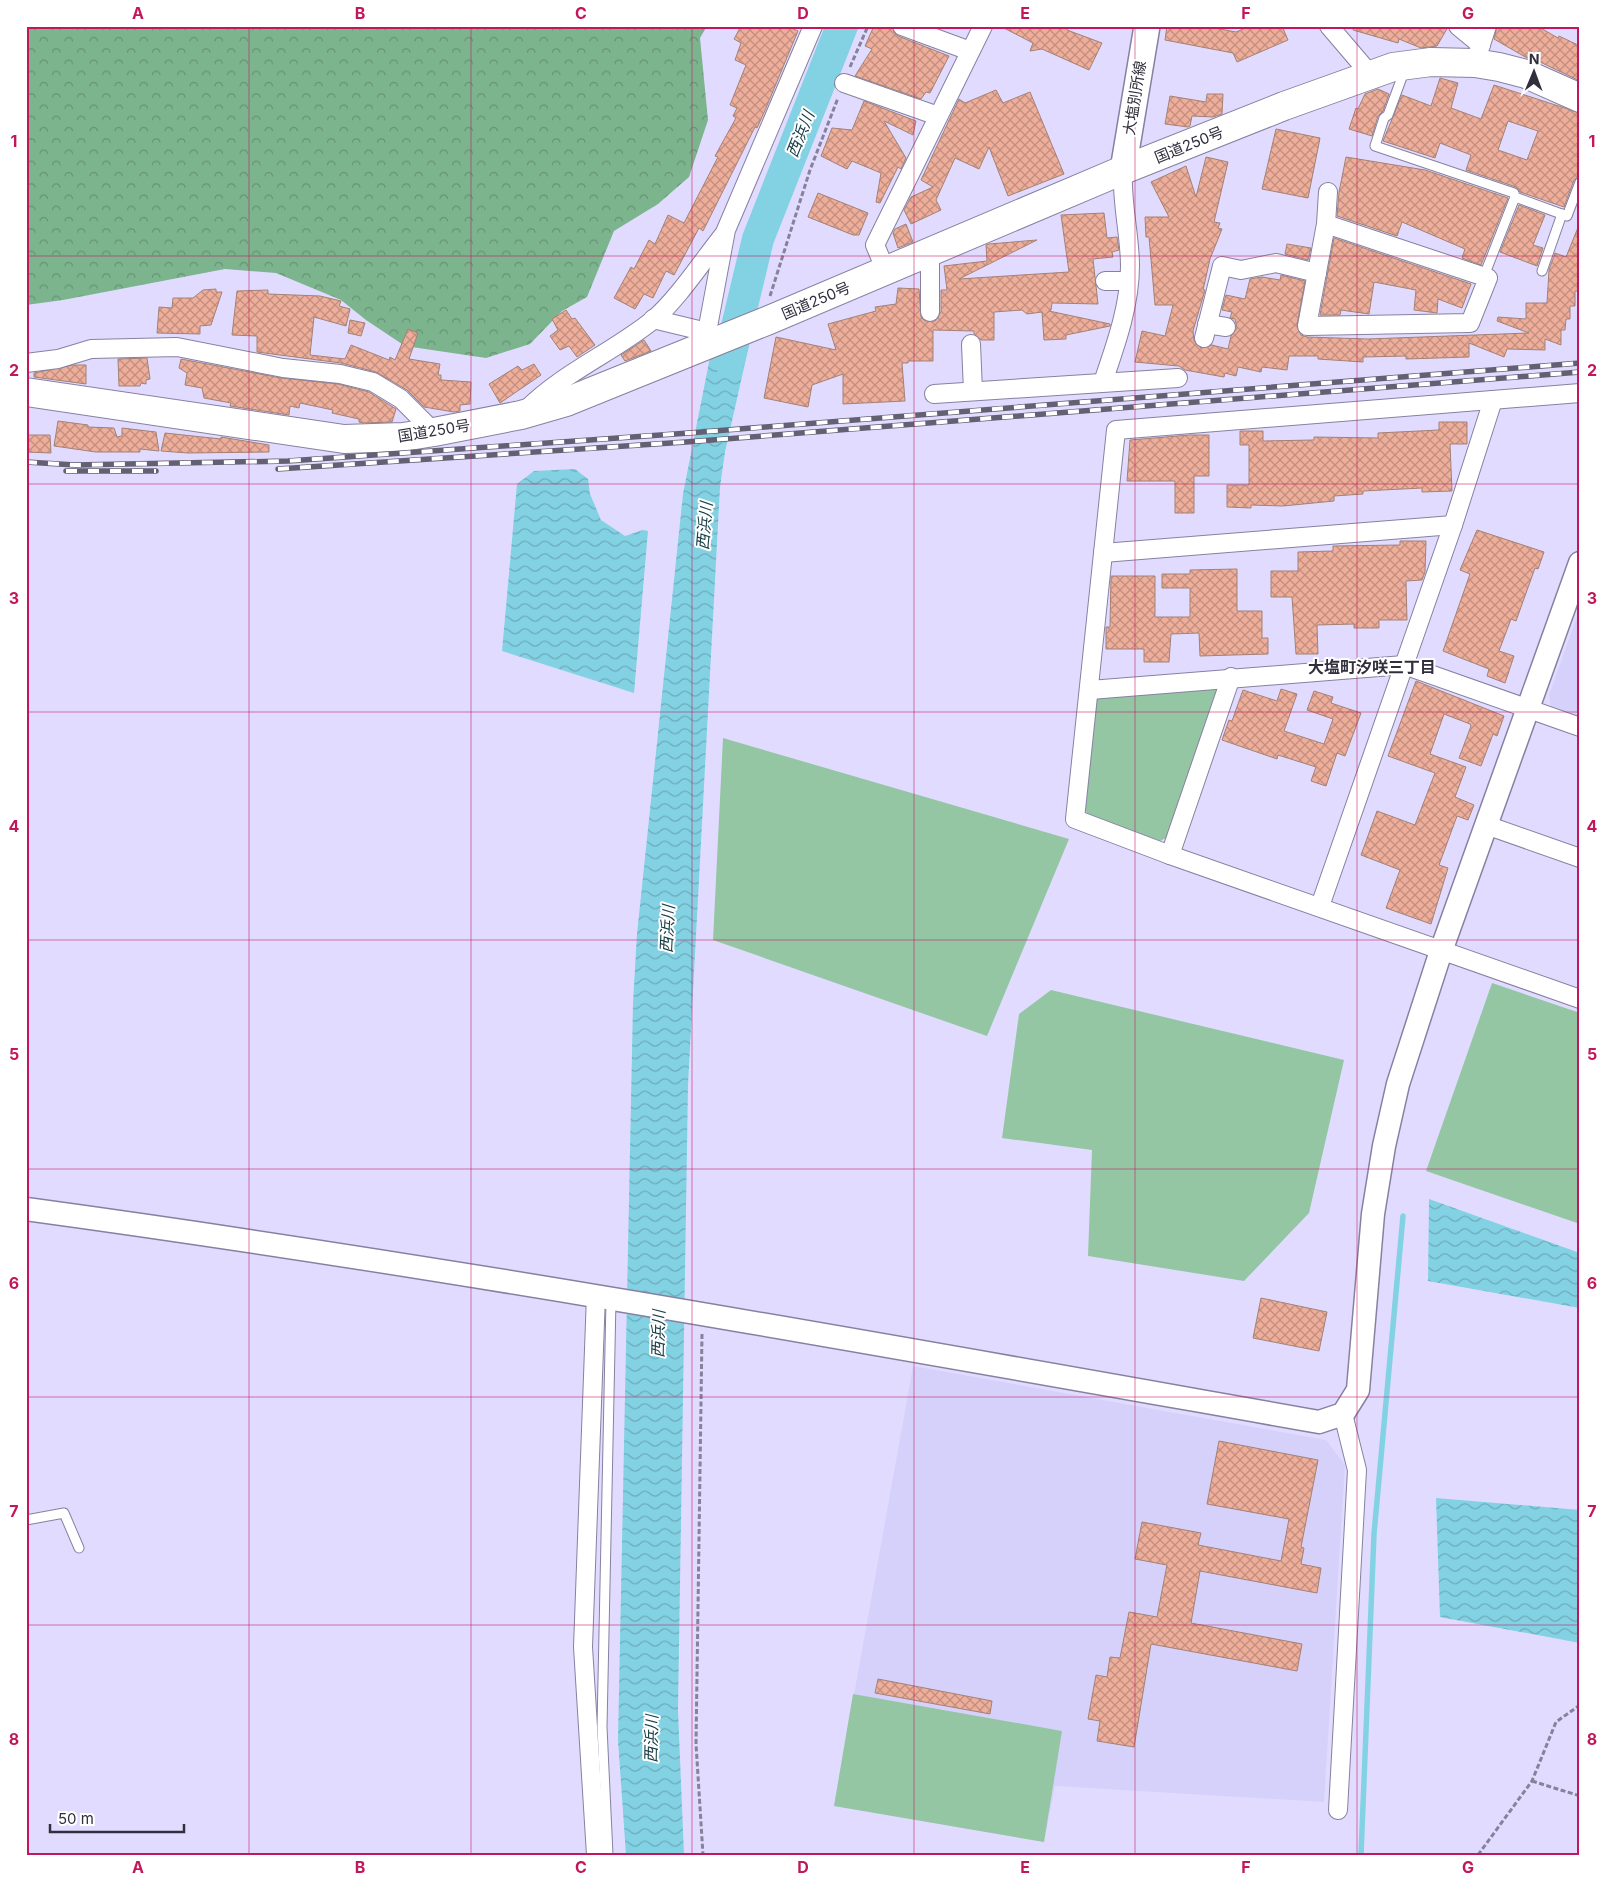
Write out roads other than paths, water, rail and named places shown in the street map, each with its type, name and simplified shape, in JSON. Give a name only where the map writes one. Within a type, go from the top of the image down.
[{"type":"highway","name":"国道250号","points":[[26,392],[344,439],[403,437],[434,432],[521,415],[566,402],[703,341],[769,320],[1123,170],[1370,74],[1406,64],[1478,54],[1580,98]]},
{"type":"main road","name":"大塩別所線","points":[[1123,170],[1146,26]]},
{"type":"street","points":[[653,319],[703,341],[726,230],[813,26]]},
{"type":"street","points":[[902,26],[970,51]]},
{"type":"street","points":[[886,271],[875,245],[983,26]]},
{"type":"street","points":[[1329,26],[1370,74]]},
{"type":"street","points":[[1458,26],[1478,54]]},
{"type":"street","points":[[1478,54],[1487,26]]},
{"type":"street","points":[[844,82],[938,116]]},
{"type":"street","points":[[1103,382],[1118,336],[1129,281],[1130,265],[1122,189],[1123,170]]},
{"type":"street","points":[[1326,224],[1488,278],[1470,324],[1307,326],[1326,224],[1328,192]]},
{"type":"street","points":[[521,415],[544,391],[653,319],[691,276],[726,230]]},
{"type":"street","points":[[930,253],[930,312]]},
{"type":"street","points":[[1226,327],[1206,331],[1222,266],[1241,270],[1276,263],[1317,273]]},
{"type":"street","points":[[1105,281],[1129,281]]},
{"type":"street","points":[[972,344],[973,391]]},
{"type":"street","points":[[26,363],[58,360],[91,349],[177,347],[283,368],[340,374],[373,382],[401,399],[434,432]]},
{"type":"street","points":[[934,394],[1178,378]]},
{"type":"street","points":[[1580,393],[1116,430],[1075,819],[1170,855],[1320,906],[1441,951],[1580,999]]},
{"type":"street","points":[[1320,906],[1453,525],[1493,400]]},
{"type":"street","points":[[1103,553],[1453,525]]},
{"type":"street","points":[[26,1209],[256,1240],[603,1296],[1319,1422],[1343,1414],[1358,1390],[1372,1224],[1384,1146],[1404,1066],[1441,951],[1580,563]]},
{"type":"street","points":[[1090,690],[1404,665],[1580,727]]},
{"type":"street","points":[[1170,855],[1231,678]]},
{"type":"street","points":[[1486,825],[1580,858]]},
{"type":"street","points":[[596,1855],[583,1647],[603,1296]]},
{"type":"street","points":[[1338,1810],[1357,1470],[1343,1414]]},
{"type":"lane","points":[[1406,64],[1375,146],[1514,193],[1515,197],[1566,216],[1580,182]]},
{"type":"lane","points":[[1484,276],[1515,197]]},
{"type":"lane","points":[[1542,271],[1562,214]]},
{"type":"lane","points":[[603,1296],[602,1727],[608,1855]]},
{"type":"lane","points":[[26,1520],[64,1513],[79,1548]]},
{"type":"water","points":[[750,341],[725,452],[720,487],[688,1085],[678,1710],[684,1855],[626,1855],[618,1740],[633,1002],[637,934],[683,494],[710,357]]},
{"type":"water","points":[[575,469],[588,479],[590,494],[601,520],[625,536],[643,530],[648,531],[634,693],[502,651],[517,484],[534,471]]},
{"type":"water","points":[[1429,1199],[1580,1253],[1580,1308],[1428,1281]]},
{"type":"water","points":[[1436,1498],[1580,1510],[1580,1643],[1440,1617]]},
{"type":"waterway","name":"西浜川","points":[[729,360],[758,239],[842,26]]},
{"type":"waterway","points":[[1361,1855],[1374,1534],[1403,1216]]},
{"type":"railway","points":[[26,462],[75,465],[288,461],[689,433],[1580,363]]},
{"type":"railway","points":[[278,469],[686,442],[1580,372]]},
{"type":"railway","points":[[66,471],[156,471]]},
{"type":"district","name":"大塩町汐咲三丁目","points":[[1372,667]]}]
